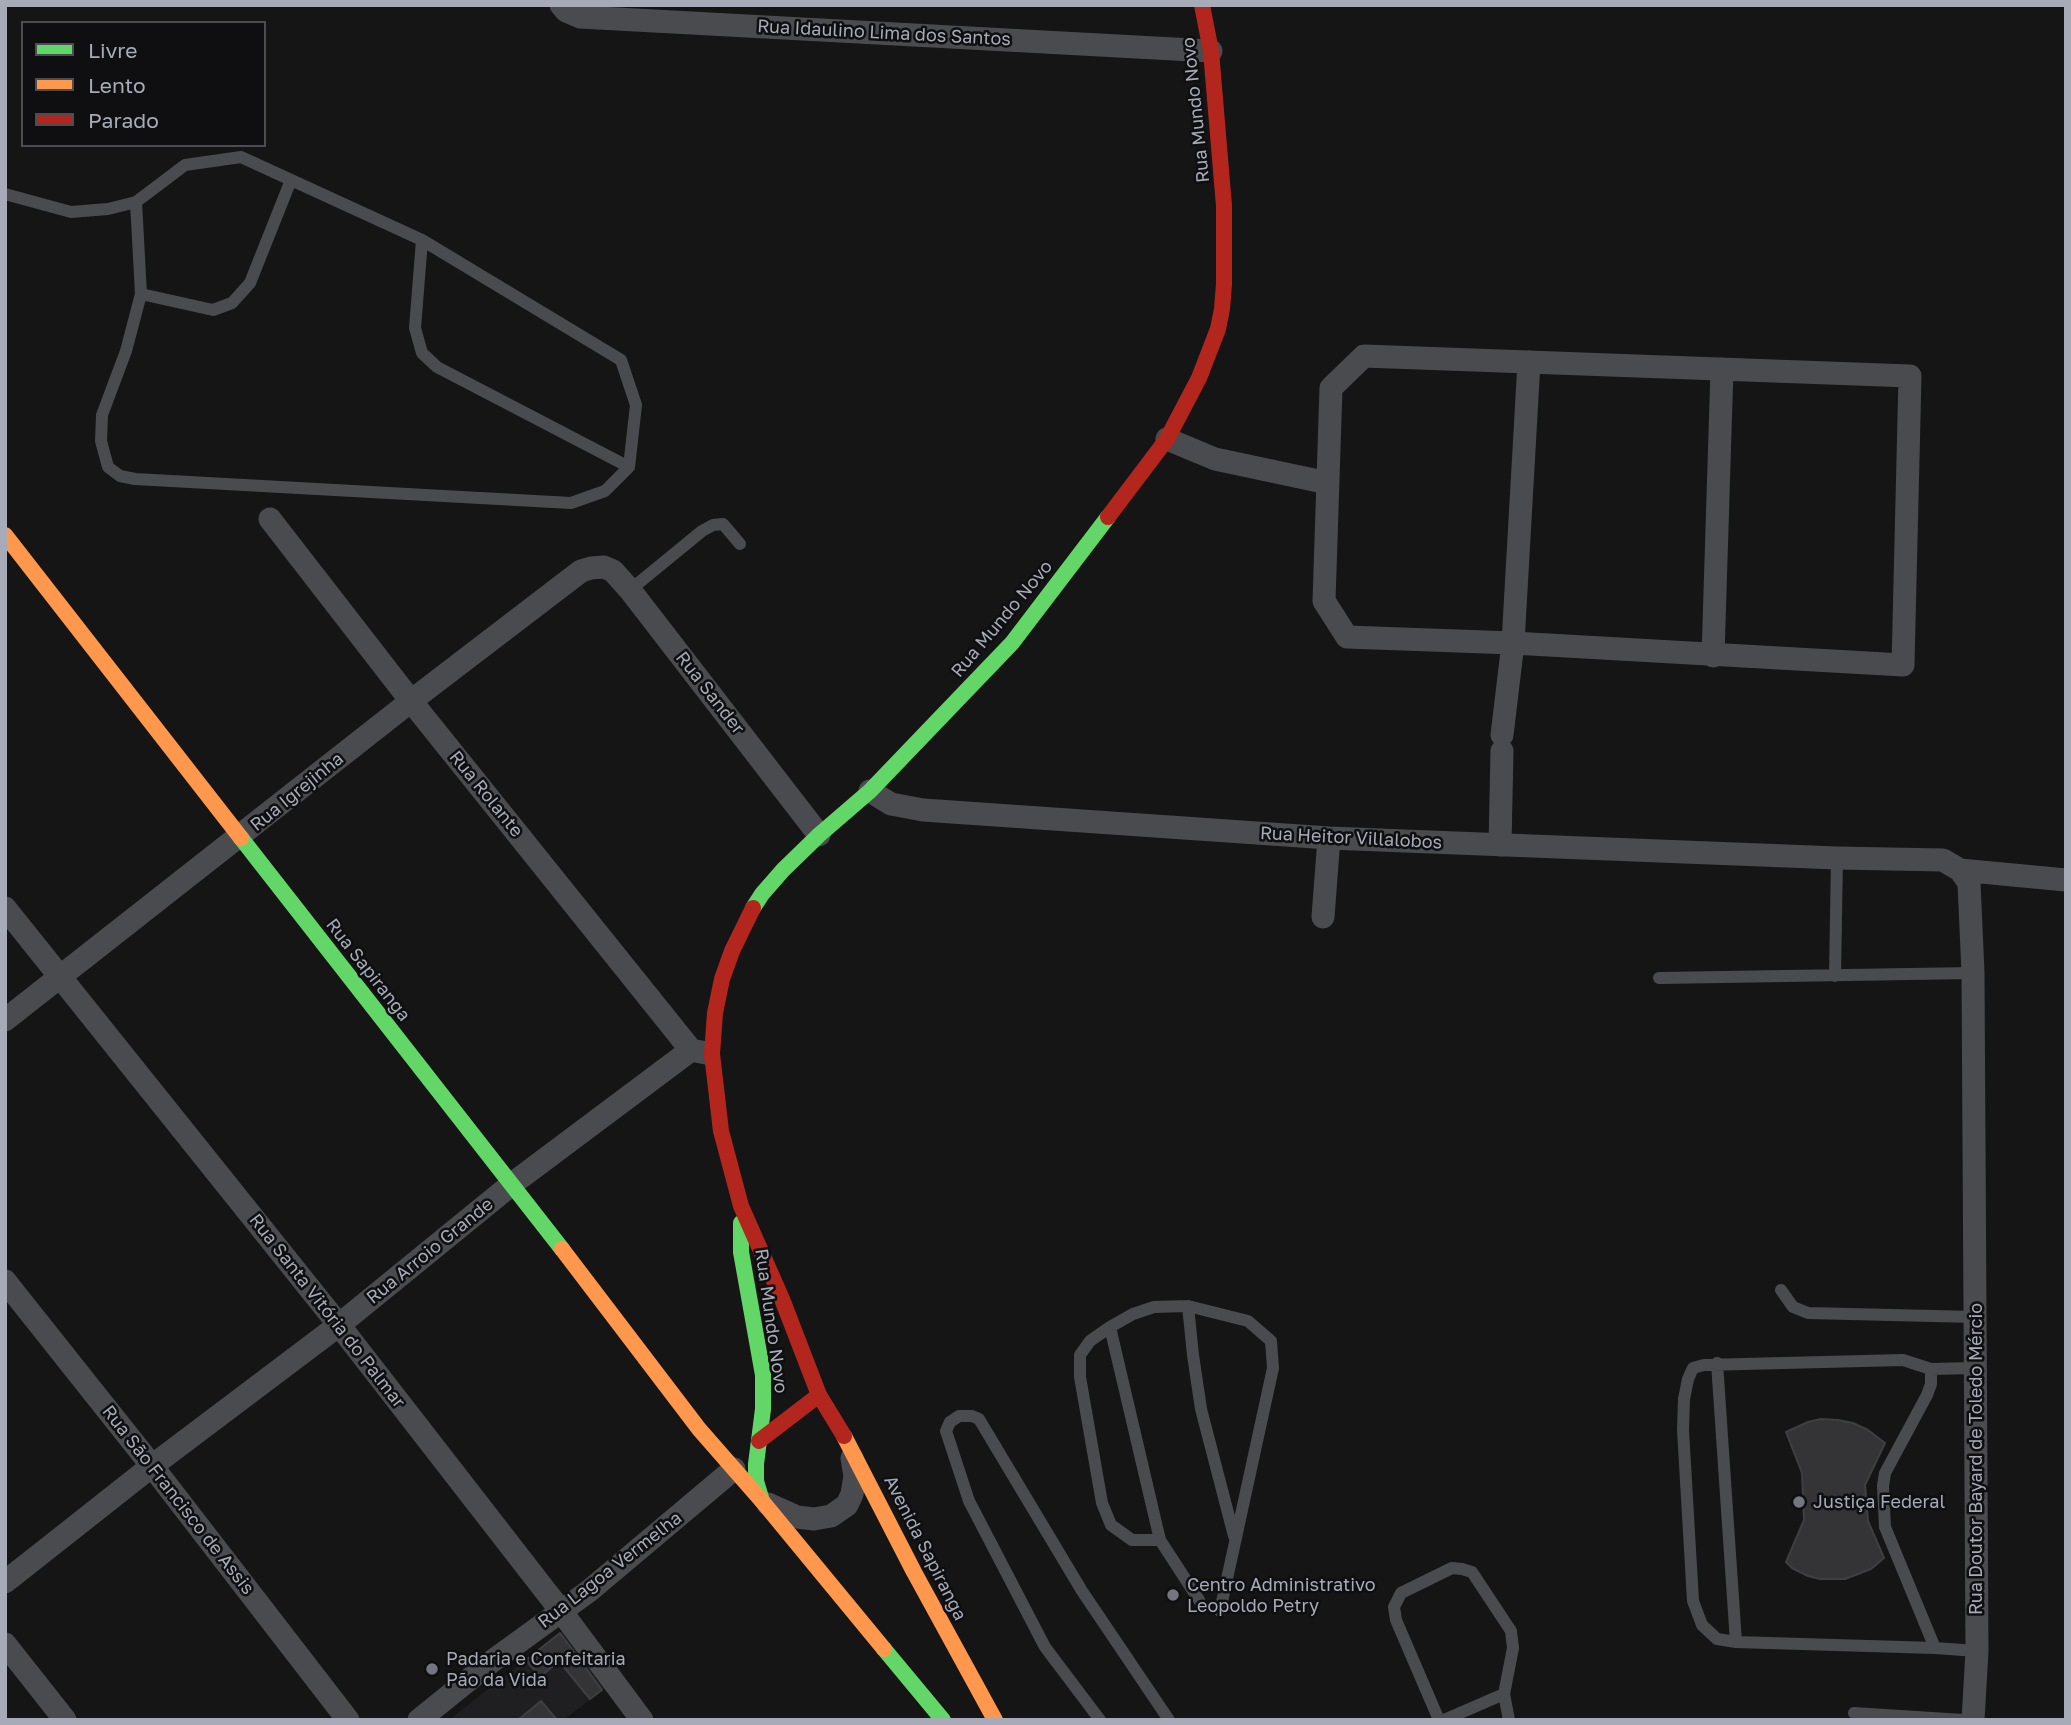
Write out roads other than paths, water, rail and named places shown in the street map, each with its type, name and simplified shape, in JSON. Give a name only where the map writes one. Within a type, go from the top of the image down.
[{"type":"main road","name":"Rua Mundo Novo","points":[[819,1395],[782,1298],[741,1206],[702,1052],[715,1013],[722,979],[747,919],[762,894],[819,835],[870,791],[1012,643],[1167,439],[1199,379],[1218,329],[1222,309],[1224,206],[1211,51],[1202,5]]},
{"type":"main road","name":"Rua Sapiranga","points":[[5,535],[479,1144],[513,1184],[699,1429],[762,1502]]},
{"type":"main road","name":"Rua Mundo Novo","points":[[741,1206],[741,1252],[763,1375],[759,1441]]},
{"type":"main road","points":[[699,1429],[734,1441],[759,1441],[819,1395]]},
{"type":"main road","name":"Avenida Sapiranga","points":[[819,1395],[849,1443],[914,1572],[995,1720]]},
{"type":"main road","points":[[759,1441],[757,1482],[762,1502],[943,1720]]},
{"type":"street","name":"Rua Idaulino Lima dos Santos","points":[[561,5],[566,11],[580,17],[1211,51]]},
{"type":"street","points":[[1364,356],[1722,369],[1910,376],[1903,665],[1513,643],[1347,637],[1324,601],[1331,388],[1364,356]]},
{"type":"street","points":[[1500,845],[1502,743],[1513,643],[1529,362]]},
{"type":"street","points":[[1713,656],[1722,369]]},
{"type":"street","points":[[1167,439],[1215,459],[1328,483]]},
{"type":"street","name":"Rua Rolante","points":[[270,519],[411,701],[702,1052]]},
{"type":"street","name":"Rua Igrejinha","points":[[5,1020],[411,701],[581,571],[591,568]]},
{"type":"street","name":"Rua Sander","points":[[591,568],[613,571],[630,590],[819,835]]},
{"type":"street","name":"Rua Heitor Villalobos","points":[[870,791],[891,804],[923,810],[1329,838],[1942,860],[1960,870],[2066,880]]},
{"type":"street","points":[[1323,917],[1329,838]]},
{"type":"street","name":"Rua Doutor Bayard de Toledo Mércio","points":[[1960,870],[1969,883],[1973,973],[1974,1368],[1977,1455],[1977,1651],[1973,1720]]},
{"type":"street","name":"Rua Santa Vitória do Palmar","points":[[5,908],[339,1325],[642,1720]]},
{"type":"street","name":"Rua Arroio Grande","points":[[5,1582],[152,1466],[339,1325],[513,1184],[702,1052]]},
{"type":"street","name":"Rua São Francisco de Assis","points":[[5,1281],[348,1720]]},
{"type":"street","points":[[762,1502],[797,1517],[814,1519],[839,1512],[847,1505],[852,1494],[855,1476],[849,1443]]},
{"type":"street","name":"Rua Lagoa Vermelha","points":[[419,1720],[491,1662],[589,1591],[734,1469]]},
{"type":"street","points":[[5,1644],[65,1720]]},
{"type":"lane","points":[[5,194],[71,212],[108,209],[136,202],[185,165],[241,157],[422,240],[621,360],[636,405],[629,467],[605,491],[570,503],[120,476],[108,467],[101,440],[102,415],[125,351],[141,294],[136,202]]},
{"type":"lane","points":[[141,294],[213,310],[232,303],[250,283],[291,180]]},
{"type":"lane","points":[[422,240],[415,328],[422,353],[437,367],[629,467]]},
{"type":"lane","points":[[630,590],[713,525],[723,524],[740,544]]},
{"type":"lane","points":[[1835,976],[1837,858]]},
{"type":"lane","points":[[1659,978],[1973,973]]},
{"type":"lane","points":[[1781,1290],[1793,1307],[1808,1313],[1975,1317]]},
{"type":"lane","points":[[1188,1306],[1201,1409],[1235,1540]]},
{"type":"lane","points":[[1160,1540],[1132,1540],[1111,1525],[1102,1503],[1080,1377],[1080,1355],[1090,1340],[1110,1327],[1133,1314],[1154,1307],[1188,1306],[1248,1321],[1271,1341],[1273,1368],[1220,1611]]},
{"type":"lane","points":[[1110,1327],[1160,1540],[1199,1600]]},
{"type":"lane","points":[[1974,1368],[1931,1369],[1903,1360],[1717,1363],[1693,1368],[1684,1399],[1683,1430],[1693,1601],[1702,1625],[1717,1639],[1735,1642],[1977,1651]]},
{"type":"lane","points":[[1717,1363],[1735,1642]]},
{"type":"lane","points":[[1931,1369],[1931,1384],[1927,1395],[1885,1473],[1883,1486],[1885,1527],[1935,1648]]},
{"type":"lane","points":[[1100,1720],[1045,1647],[969,1501],[946,1431],[950,1422],[959,1416],[979,1419],[1082,1591],[1169,1720]]},
{"type":"lane","points":[[1504,1694],[1441,1720],[1396,1620],[1394,1607],[1401,1593],[1452,1568],[1472,1572],[1511,1632],[1513,1648],[1504,1694],[1509,1720]]},
{"type":"lane","points":[[1854,1713],[1963,1720]]},
{"type":"place","name":"Justiça Federal","points":[[1799,1502]]},
{"type":"place","name":"Centro Administrativo Leopoldo Petry","points":[[1173,1595]]},
{"type":"place","name":"Padaria e Confeitaria Pão da Vida","points":[[432,1669]]}]
